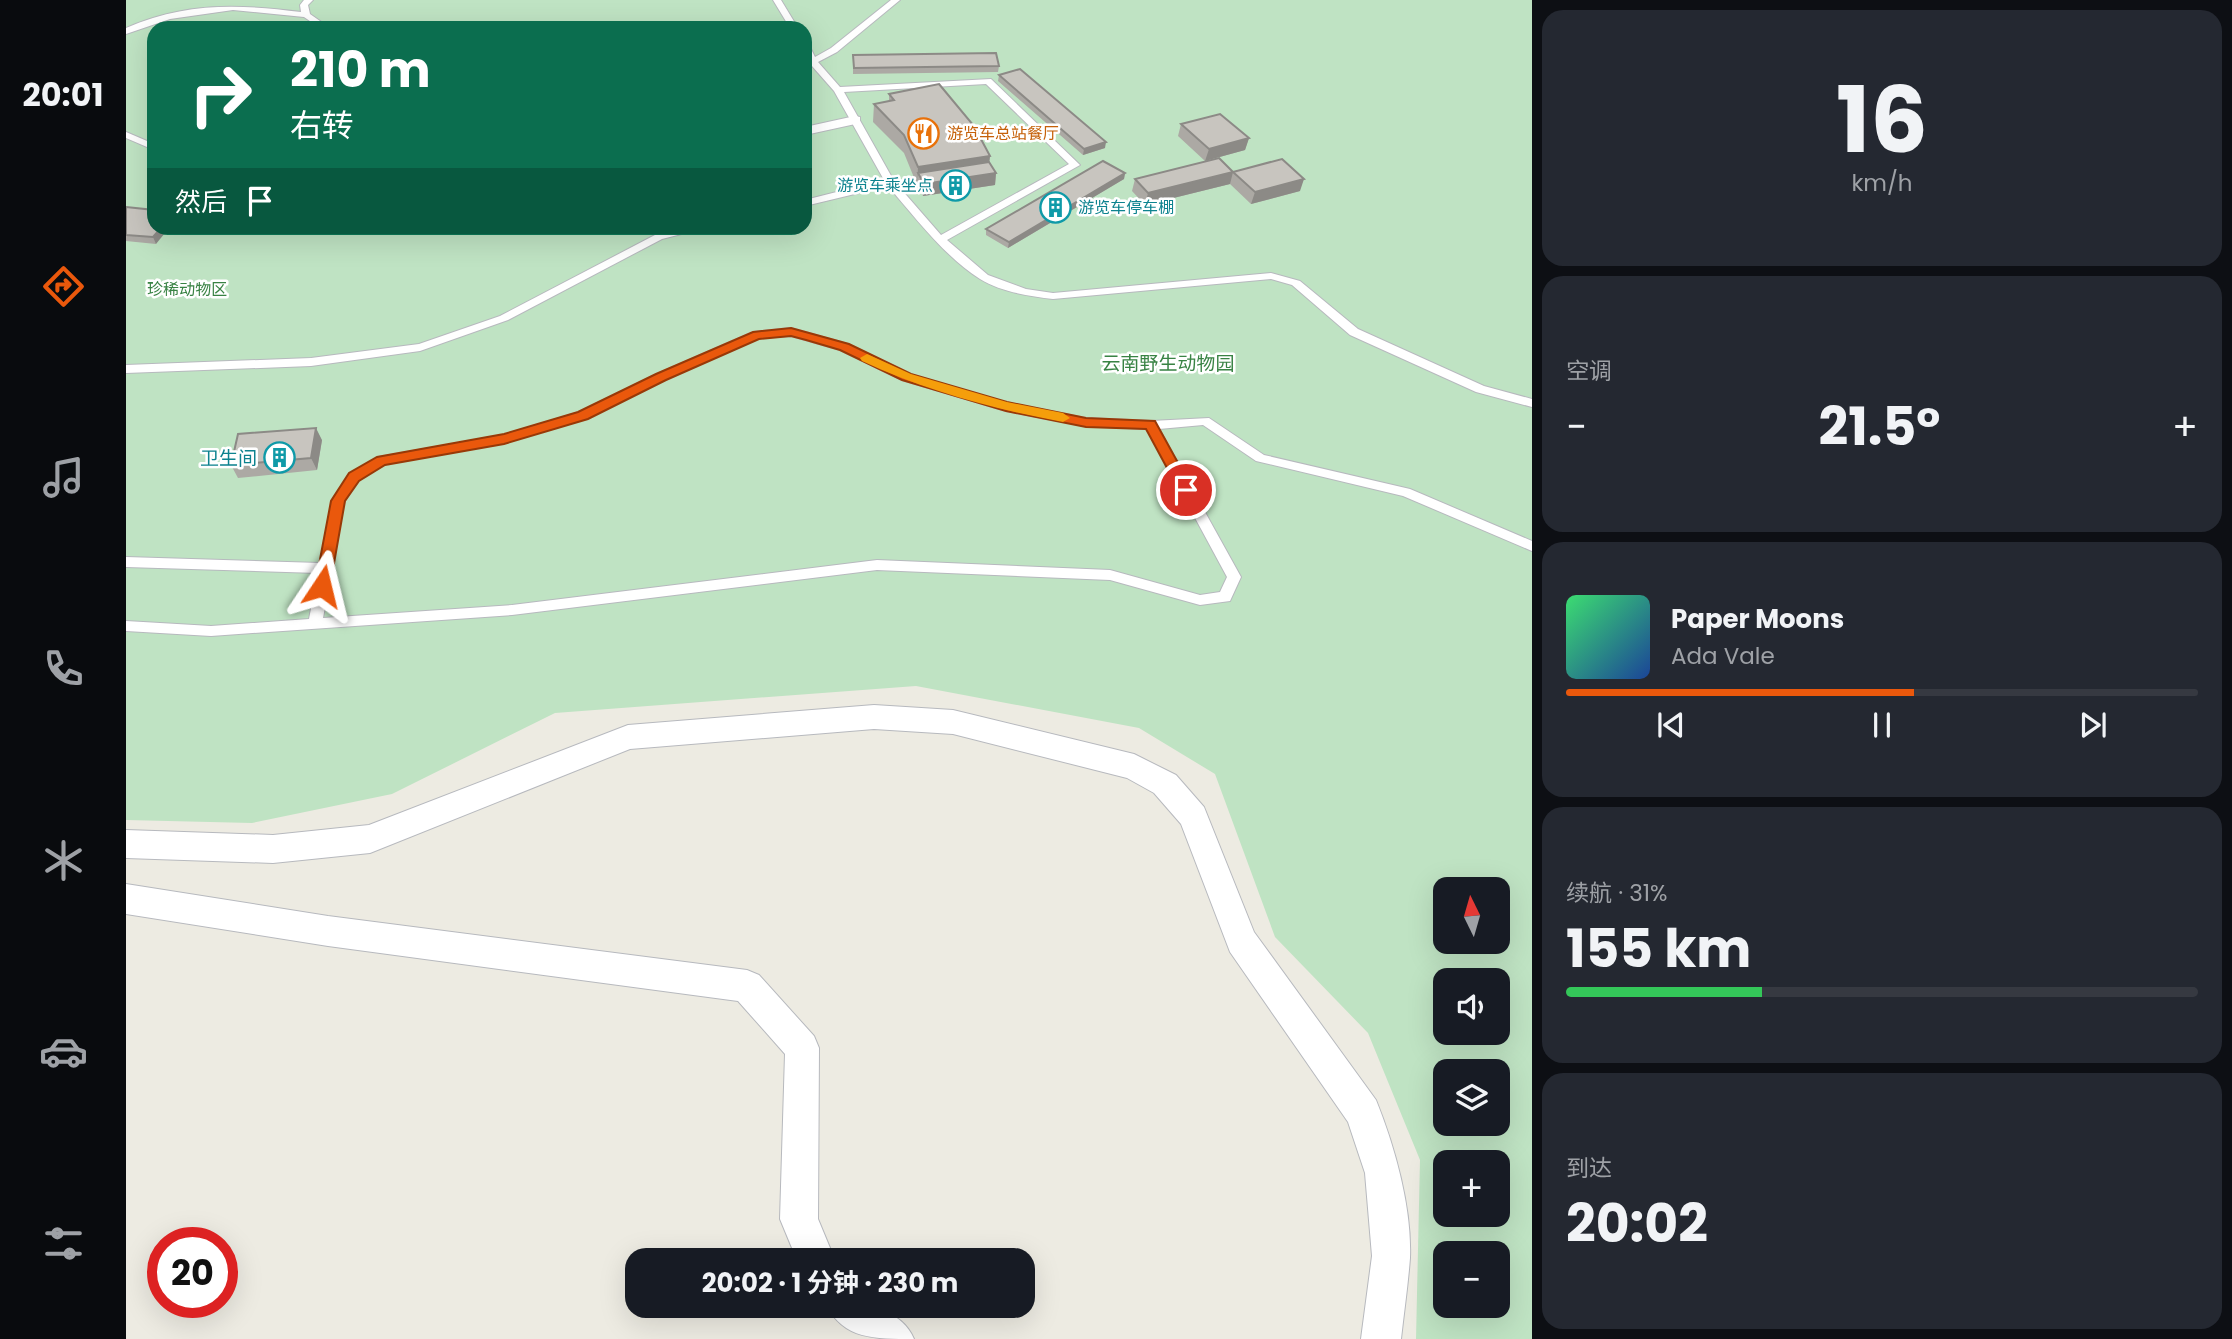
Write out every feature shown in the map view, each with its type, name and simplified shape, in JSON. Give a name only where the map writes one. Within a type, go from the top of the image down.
[{"type":"street","points":[[812,129],[855,120]]},
{"type":"street","points":[[126,844],[273,849],[370,839],[628,737],[874,717],[953,722],[1134,767],[1164,784],[1194,817],[1242,941],[1363,1113],[1383,1173],[1391,1256],[1381,1339]]},
{"type":"street","points":[[126,899],[328,931],[747,986],[802,1048],[799,1219],[811,1248]]},
{"type":"street","points":[[856,1318],[894,1339]]},
{"type":"lane","points":[[306,15],[304,5],[309,0]]},
{"type":"lane","points":[[777,0],[790,21]]},
{"type":"lane","points":[[812,63],[896,0]]},
{"type":"lane","points":[[158,21],[223,8],[246,7],[306,15],[315,21]]},
{"type":"lane","points":[[126,31],[147,24]]},
{"type":"lane","points":[[812,66],[838,90],[890,182],[940,240],[984,277],[1024,292],[1053,296],[1271,276],[1296,283],[1354,332],[1480,389],[1532,403]]},
{"type":"lane","points":[[838,90],[988,81],[1075,164],[940,240]]},
{"type":"lane","points":[[126,135],[147,144]]},
{"type":"lane","points":[[812,200],[890,182]]},
{"type":"lane","points":[[126,369],[311,362],[420,347],[504,318],[659,237],[668,235]]},
{"type":"lane","points":[[315,624],[338,501],[354,477],[382,460],[504,439],[583,415],[757,335],[791,332],[844,347],[906,377],[1006,407],[1086,422],[1151,425],[1205,421],[1259,458],[1406,492],[1532,546]]},
{"type":"lane","points":[[126,626],[211,631],[512,610],[877,565],[1110,575],[1199,600],[1225,597],[1234,577],[1151,425]]},
{"type":"lane","points":[[126,562],[326,568]]},
{"type":"green space","name":"云南野生动物园","points":[[126,0],[1532,0],[1532,1339],[1416,1339],[1420,1160],[1368,1033],[1275,937],[1215,774],[1139,728],[916,686],[555,713],[392,794],[252,823],[126,820]]},
{"type":"building","points":[[996,53],[999,66],[854,68],[853,55]]},
{"type":"building","name":"游览车停车棚","points":[[1020,69],[1106,142],[1084,149],[999,75]]},
{"type":"building","name":"游览车总站餐厅","points":[[939,84],[974,126],[990,156],[918,167],[904,135],[874,104],[894,100],[889,94]]},
{"type":"building","points":[[1220,114],[1249,138],[1209,149],[1181,124]]},
{"type":"building","points":[[1219,158],[1233,172],[1148,193],[1135,179]]},
{"type":"building","points":[[1282,159],[1304,179],[1255,192],[1233,172]]},
{"type":"building","name":"游览车停车棚","points":[[1103,161],[1125,173],[1009,242],[986,229]]},
{"type":"building","points":[[989,162],[996,173],[924,184],[918,173]]},
{"type":"building","points":[[126,207],[147,209],[147,235],[155,235],[153,237],[126,235]]},
{"type":"building","points":[[316,428],[311,458],[231,465],[238,434]]},
{"type":"slow traffic","points":[[867,358],[906,377],[1006,407],[1063,418]]},
{"type":"place","name":"游览车总站餐厅","points":[[924,133]]},
{"type":"place","name":"游览车乘坐点","points":[[956,185]]},
{"type":"place","name":"游览车停车棚","points":[[1055,207]]},
{"type":"place","name":"卫生间","points":[[280,458]]},
{"type":"route","points":[[322,586],[338,501],[354,477],[382,460],[504,439],[583,415],[757,335],[791,332],[811,337],[844,347],[906,377],[1006,407],[1086,422],[1151,425],[1186,490]]},
{"type":"park label","name":"珍稀动物区","points":[[187,289]]}]
